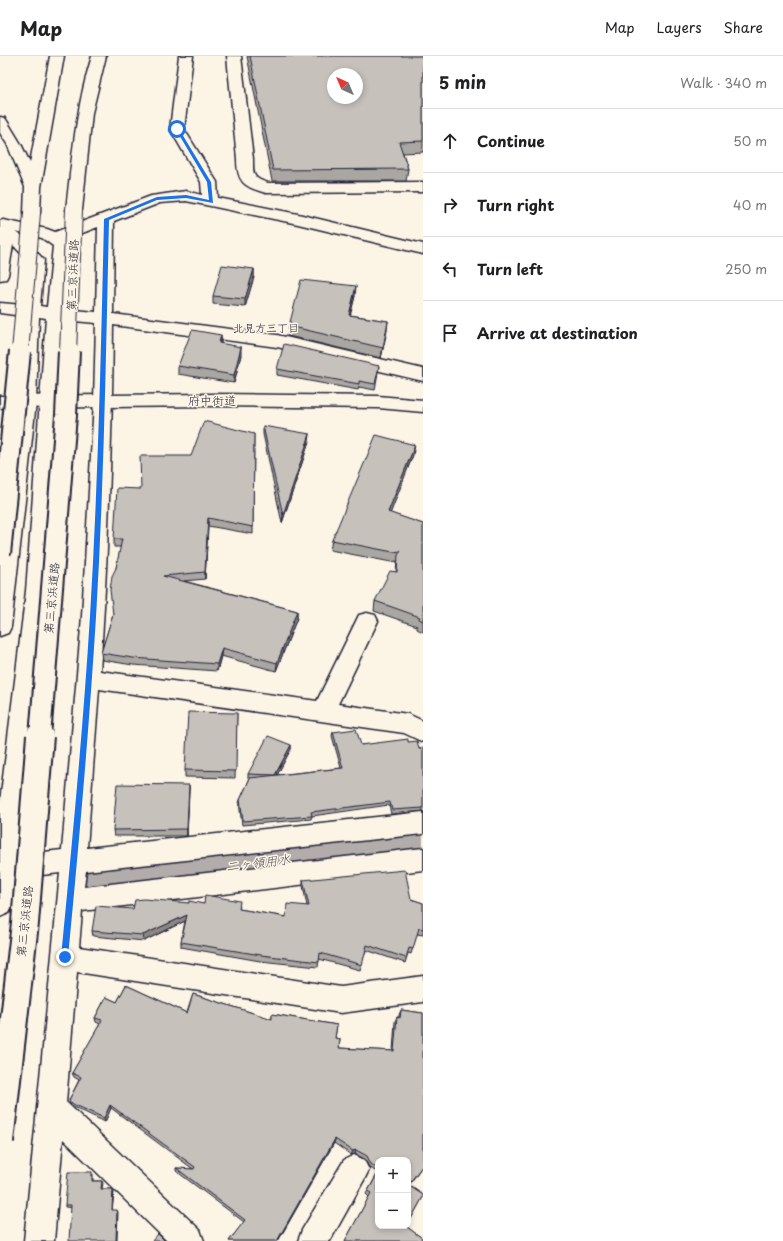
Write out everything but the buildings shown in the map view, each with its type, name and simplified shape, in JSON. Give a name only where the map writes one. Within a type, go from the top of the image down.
[{"type":"main road","points":[[0,554],[25,294],[33,187],[57,56]]},
{"type":"main road","name":"第三京浜道路","points":[[0,1141],[25,923],[52,594],[66,415],[74,210],[86,107],[92,77],[99,56]]},
{"type":"main road","points":[[186,56],[177,129],[209,182],[211,202]]},
{"type":"main road","points":[[234,56],[245,159],[245,174],[252,183],[266,188],[423,187]]},
{"type":"main road","points":[[0,121],[14,144],[33,187]]},
{"type":"main road","points":[[298,219],[298,197],[305,188]]},
{"type":"main road","points":[[53,238],[157,199],[186,196],[298,219],[423,249]]},
{"type":"main road","points":[[39,1241],[74,860],[93,616],[103,401],[106,219]]},
{"type":"main road","points":[[0,905],[2,869],[37,591],[55,314],[61,245],[47,234],[3,226]]},
{"type":"main road","points":[[0,275],[3,226]]},
{"type":"main road","points":[[0,627],[27,402],[31,311],[36,260],[3,226]]},
{"type":"main road","points":[[0,308],[104,318],[277,341],[423,375]]},
{"type":"main road","name":"府中街道","points":[[0,402],[214,400],[378,402],[423,406]]},
{"type":"main road","points":[[323,712],[367,621]]},
{"type":"main road","points":[[88,678],[408,724],[423,732]]},
{"type":"main road","points":[[2,869],[74,860],[423,824]]},
{"type":"main road","points":[[70,901],[423,859]]},
{"type":"main road","points":[[65,957],[341,1000],[423,989]]},
{"type":"main road","points":[[51,1107],[189,1241]]},
{"type":"main road","points":[[313,1241],[354,1170]]},
{"type":"waterway","name":"二ヶ領用水","points":[[94,882],[423,843]]},
{"type":"district","name":"北見方三丁目","points":[[266,327]]},
{"type":"route","points":[[65,957],[93,616],[103,401],[106,219],[157,199],[186,196],[211,202],[209,182],[177,129]]}]
